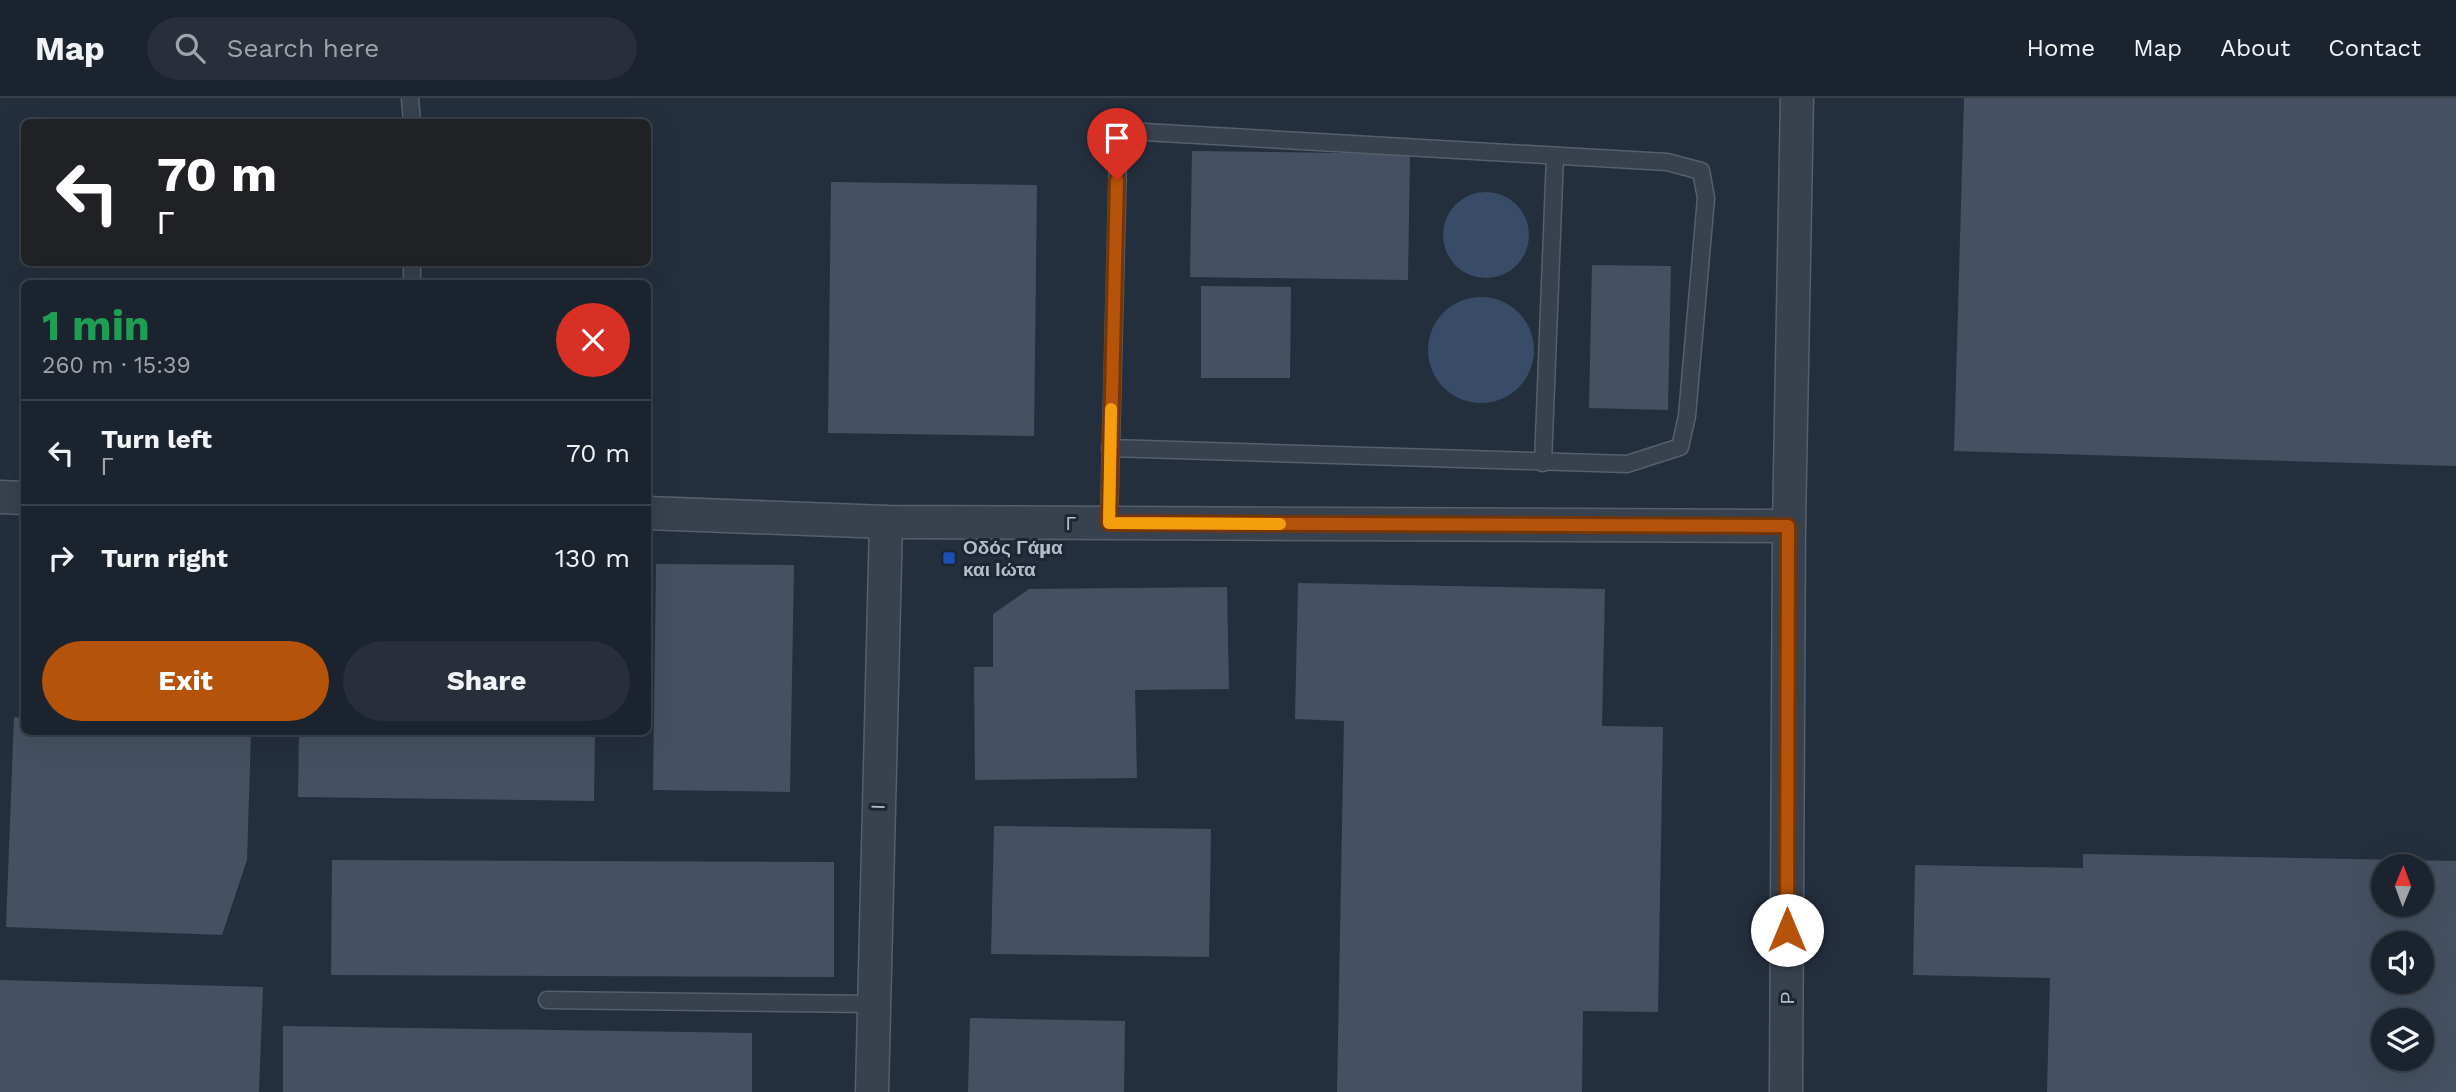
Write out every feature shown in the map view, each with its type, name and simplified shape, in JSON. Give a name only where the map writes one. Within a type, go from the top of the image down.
[{"type":"street","name":"Ρ","points":[[1786,1092],[1788,526],[1797,98]]},
{"type":"street","points":[[0,497],[21,498]]},
{"type":"street","name":"Γ","points":[[651,513],[886,522],[1788,526]]},
{"type":"street","name":"Ι","points":[[872,1092],[872,1004],[886,522]]},
{"type":"lane","points":[[411,98],[412,119]]},
{"type":"lane","points":[[1109,523],[1110,449],[1118,159],[1129,141],[1144,132],[1681,164],[1701,171],[1706,198],[1687,416],[1680,447],[1627,464],[1110,449]]},
{"type":"lane","points":[[1543,463],[1555,156]]},
{"type":"lane","points":[[547,1000],[872,1004]]},
{"type":"water","points":[[1478,192],[1494,192],[1517,204],[1526,218],[1529,235],[1526,252],[1517,266],[1494,278],[1478,278],[1462,271],[1450,259],[1443,243],[1443,227],[1450,211],[1462,199]]},
{"type":"water","points":[[1481,297],[1501,301],[1518,313],[1530,330],[1534,350],[1530,370],[1518,387],[1501,399],[1481,403],[1461,399],[1444,387],[1432,370],[1428,350],[1432,330],[1444,313],[1461,301]]},
{"type":"building","points":[[1964,98],[2456,98],[2456,466],[1954,451]]},
{"type":"building","points":[[1192,151],[1410,154],[1408,280],[1190,277]]},
{"type":"building","points":[[831,182],[1037,185],[1034,436],[828,433]]},
{"type":"building","points":[[1592,265],[1671,266],[1668,410],[1589,408]]},
{"type":"building","points":[[1201,286],[1291,287],[1290,378],[1201,378]]},
{"type":"building","points":[[656,564],[794,565],[790,792],[653,790]]},
{"type":"building","points":[[1298,583],[1605,589],[1602,726],[1663,727],[1658,1012],[1583,1011],[1582,1092],[1337,1092],[1344,721],[1295,719]]},
{"type":"building","points":[[1227,587],[1229,689],[1135,690],[1137,778],[975,780],[974,667],[993,667],[993,614],[1029,589]]},
{"type":"building","points":[[14,717],[21,718],[21,735],[251,735],[247,860],[222,935],[6,927]]},
{"type":"building","points":[[299,735],[595,735],[594,801],[298,797]]},
{"type":"building","points":[[994,826],[1211,829],[1209,957],[991,954]]},
{"type":"building","points":[[2083,854],[2371,859],[2371,917],[2434,917],[2434,861],[2456,861],[2456,1092],[2047,1092],[2050,978],[1913,975],[1915,865],[2083,868]]},
{"type":"building","points":[[332,860],[834,862],[834,977],[331,975]]},
{"type":"building","points":[[0,980],[263,987],[259,1092],[0,1092]]},
{"type":"building","points":[[970,1018],[1125,1021],[1124,1092],[968,1092]]},
{"type":"building","points":[[283,1026],[752,1033],[752,1092],[283,1092]]},
{"type":"slow traffic","points":[[1111,409],[1109,523],[1280,524]]},
{"type":"place","name":"Οδός Γάμα και Ιώτα","points":[[949,558]]},
{"type":"route","points":[[1117,180],[1109,523],[1788,526],[1787,930]]}]
